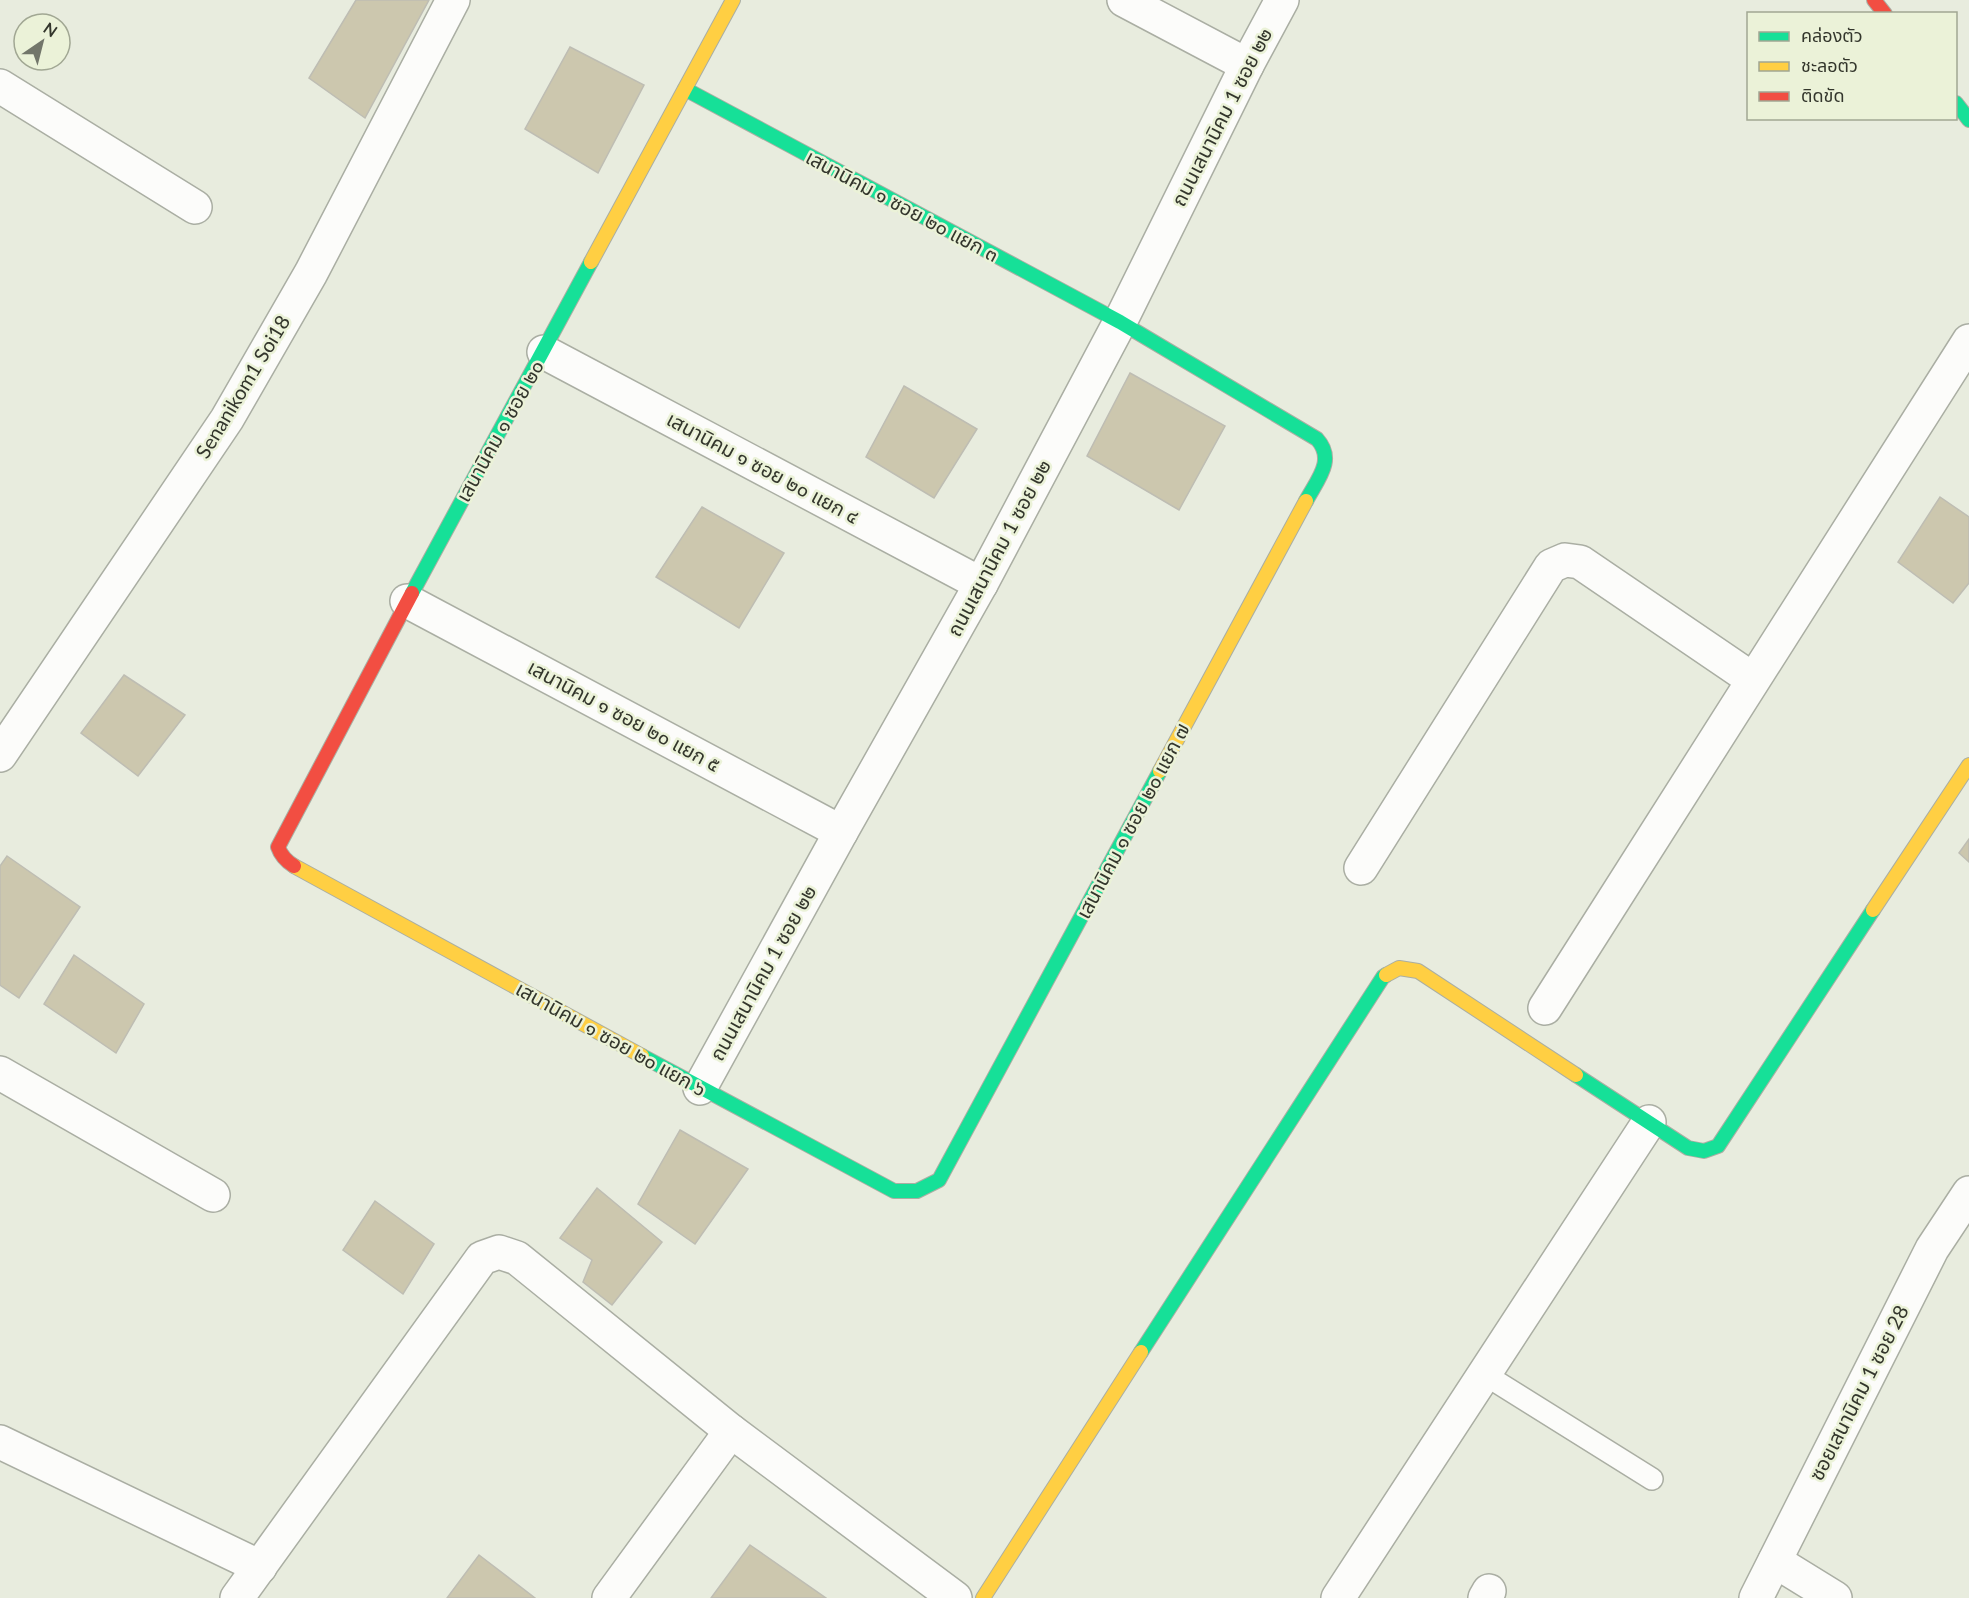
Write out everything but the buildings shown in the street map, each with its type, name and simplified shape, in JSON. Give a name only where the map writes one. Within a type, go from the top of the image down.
[{"type":"street","name":"Senanikom1 Soi18","points":[[0,755],[227,419],[311,273],[453,0]]},
{"type":"street","name":"เสนานิคม ๑ ซอย ๒๐","points":[[287,862],[280,854],[278,847],[407,601],[733,0]]},
{"type":"street","points":[[1124,0],[1247,65]]},
{"type":"street","name":"ถนนเสนานิคม 1 ซอย ๒๒","points":[[700,1088],[981,584],[1119,322],[1247,65],[1282,0]]},
{"type":"street","points":[[1874,0],[1883,12]]},
{"type":"street","points":[[0,86],[195,207]]},
{"type":"street","name":"เสนานิคม ๑ ซอย ๒๐ แยก ๓","points":[[685,89],[1119,322],[1317,439],[1325,448],[1326,463]]},
{"type":"street","points":[[1957,104],[1969,120]]},
{"type":"street","points":[[1545,1008],[1752,679],[1969,341]]},
{"type":"street","name":"เสนานิคม ๑ ซอย ๒๐ แยก ๔","points":[[544,352],[981,584]]},
{"type":"street","name":"เสนานิคม ๑ ซอย ๒๐ แยก ๗","points":[[939,1180],[1326,463]]},
{"type":"street","points":[[1361,868],[1551,566],[1565,560],[1580,562],[1752,679]]},
{"type":"street","name":"เสนานิคม ๑ ซอย ๒๐ แยก ๕","points":[[407,601],[841,832]]},
{"type":"street","points":[[983,1598],[1383,977],[1399,968],[1418,971],[1688,1148],[1704,1151],[1718,1146],[1969,765]]},
{"type":"street","name":"เสนานิคม ๑ ซอย ๒๐ แยก ๖","points":[[287,862],[700,1088],[894,1191],[917,1191],[939,1180]]},
{"type":"street","points":[[0,1073],[213,1195]]},
{"type":"street","points":[[1338,1598],[1649,1122]]},
{"type":"street","name":"ซอยเสนานิคม 1 ซอย 28","points":[[1756,1598],[1932,1250],[1969,1193]]},
{"type":"street","points":[[237,1598],[482,1258],[499,1252],[517,1258],[731,1431],[955,1598]]},
{"type":"street","points":[[609,1598],[731,1431]]},
{"type":"street","points":[[0,1442],[260,1567]]},
{"type":"street","points":[[1774,1561],[1835,1598]]},
{"type":"lane","points":[[1484,1374],[1652,1479]]},
{"type":"traffic: fast","points":[[685,89],[1120,322],[1317,439],[1325,455],[1325,462],[1306,501]]},
{"type":"traffic: fast","points":[[1957,104],[1969,120]]},
{"type":"traffic: fast","points":[[412,593],[591,262]]},
{"type":"traffic: fast","points":[[642,1056],[894,1191],[917,1191],[939,1180],[1160,771]]},
{"type":"traffic: fast","points":[[1576,1075],[1688,1148],[1704,1151],[1718,1146],[1873,910]]},
{"type":"traffic: fast","points":[[1141,1352],[1386,975]]},
{"type":"traffic: slow","points":[[591,262],[733,0]]},
{"type":"traffic: slow","points":[[1160,771],[1306,501]]},
{"type":"traffic: slow","points":[[1873,910],[1969,765]]},
{"type":"traffic: slow","points":[[294,866],[642,1056]]},
{"type":"traffic: slow","points":[[1386,975],[1399,968],[1418,971],[1576,1075]]},
{"type":"traffic: slow","points":[[983,1598],[1141,1352]]},
{"type":"traffic: jam","points":[[1874,0],[1883,12]]},
{"type":"traffic: jam","points":[[294,866],[284,858],[278,847],[412,593]]}]
